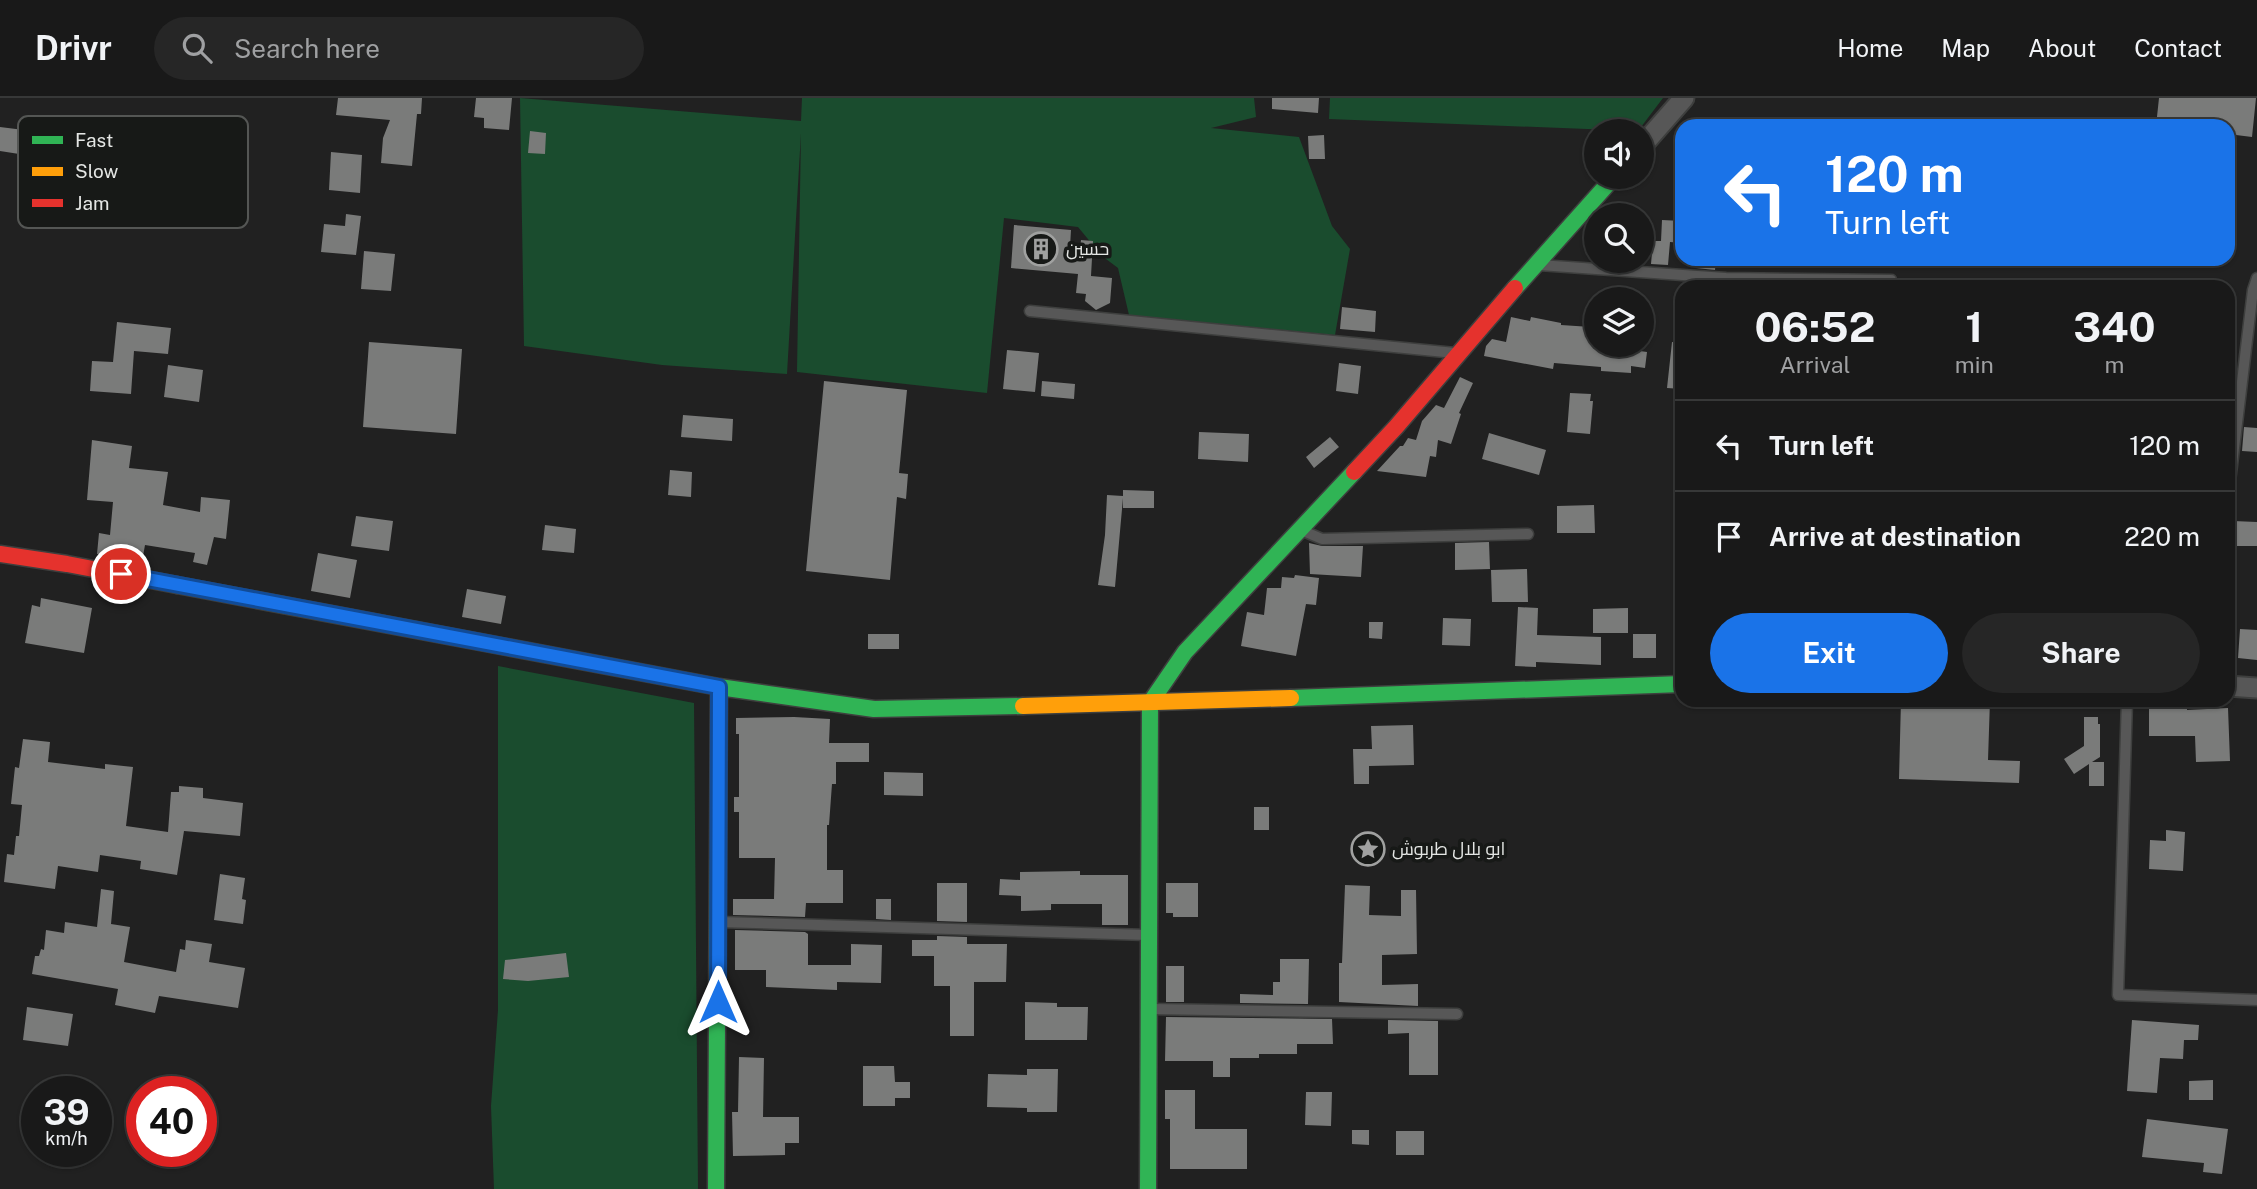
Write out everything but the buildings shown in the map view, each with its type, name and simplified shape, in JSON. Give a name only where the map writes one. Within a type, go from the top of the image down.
[{"type":"street","points":[[1654,132],[1684,98]]},
{"type":"street","points":[[1148,1189],[1150,703],[1185,652],[1396,427],[1603,189]]},
{"type":"street","points":[[0,554],[81,566],[719,687],[874,709],[1150,703],[1675,684]]},
{"type":"street","points":[[2235,686],[2257,688]]},
{"type":"street","points":[[716,1189],[719,687]]},
{"type":"lane","points":[[1535,265],[1726,278],[1891,280]]},
{"type":"lane","points":[[2235,440],[2253,290],[2257,278]]},
{"type":"lane","points":[[1030,311],[1459,354]]},
{"type":"lane","points":[[1300,530],[1322,539],[1528,534]]},
{"type":"lane","points":[[2127,707],[2118,995],[2257,1000]]},
{"type":"lane","points":[[718,922],[1150,935]]},
{"type":"lane","points":[[1150,1009],[1457,1014]]},
{"type":"green space","points":[[520,98],[801,121],[802,98],[1254,98],[1256,117],[1211,128],[1299,137],[1332,226],[1350,249],[1335,335],[1129,315],[1118,268],[1102,256],[1078,227],[1004,218],[987,393],[797,372],[801,133],[787,374],[662,365],[524,346]]},
{"type":"green space","points":[[1330,98],[1663,98],[1647,119],[1584,119],[1584,129],[1329,119]]},
{"type":"green space","points":[[498,666],[694,703],[698,1189],[494,1189],[491,1106],[498,1010]]},
{"type":"traffic: fast","points":[[1515,288],[1603,189]]},
{"type":"traffic: fast","points":[[1148,1189],[1150,703],[1185,652],[1354,472]]},
{"type":"traffic: fast","points":[[177,585],[719,687],[874,709],[1023,706]]},
{"type":"traffic: fast","points":[[1291,698],[1675,684]]},
{"type":"traffic: fast","points":[[716,1189],[719,687]]},
{"type":"traffic: slow","points":[[1023,706],[1291,698]]},
{"type":"traffic: jam","points":[[1354,472],[1515,288]]},
{"type":"traffic: jam","points":[[0,554],[177,585]]},
{"type":"place","name":"حسين","points":[[1041,249]]},
{"type":"place","name":"ابو بلال طربوش","points":[[1368,849]]},
{"type":"route","points":[[121,574],[719,687],[718,1002]]}]
